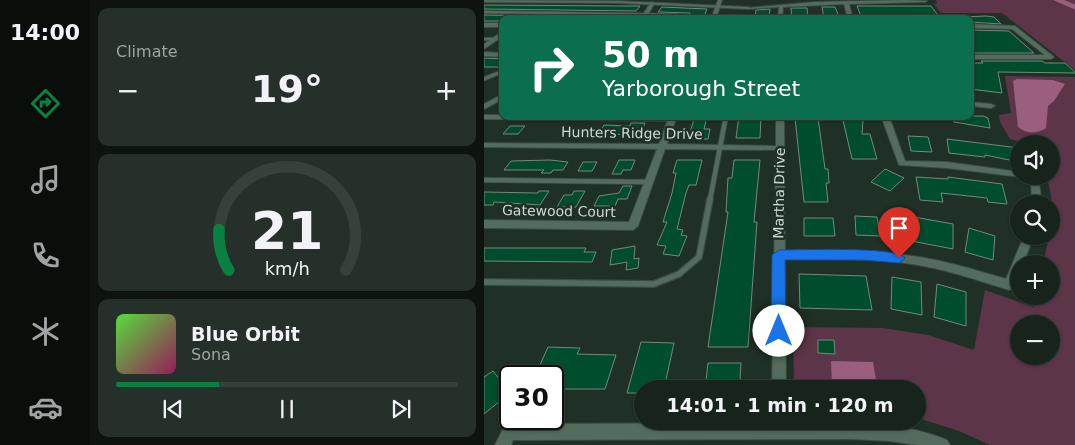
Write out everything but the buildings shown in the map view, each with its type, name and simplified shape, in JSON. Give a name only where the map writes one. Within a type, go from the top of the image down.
[{"type":"street","points":[[714,15],[720,0]]},
{"type":"street","points":[[484,1],[619,1],[717,8],[926,1]]},
{"type":"street","points":[[646,13],[653,3]]},
{"type":"street","points":[[846,3],[850,15]]},
{"type":"street","points":[[780,7],[780,15]]},
{"type":"street","points":[[484,25],[499,25]]},
{"type":"street","points":[[974,26],[1013,27],[1051,57],[974,57]]},
{"type":"street","points":[[484,47],[499,36]]},
{"type":"street","points":[[484,54],[499,55]]},
{"type":"street","points":[[484,107],[499,98]]},
{"type":"street","points":[[974,104],[991,106]]},
{"type":"street","points":[[649,182],[672,120]]},
{"type":"street","name":"Martha Drive","points":[[779,380],[780,120]]},
{"type":"street","points":[[886,120],[902,163],[947,165],[1010,174]]},
{"type":"street","name":"Hunters Ridge Drive","points":[[484,145],[780,148]]},
{"type":"street","name":"Gatewood Court","points":[[484,224],[633,226],[649,182]]},
{"type":"street","points":[[779,255],[862,255],[899,258],[936,264],[1009,286],[1025,245]]},
{"type":"street","points":[[503,445],[508,432],[634,429]]},
{"type":"street","points":[[838,430],[926,438],[942,445]]},
{"type":"lane","points":[[484,12],[646,13],[678,15]]},
{"type":"lane","points":[[484,39],[499,39]]},
{"type":"lane","points":[[484,79],[499,73]]},
{"type":"lane","points":[[484,117],[499,117]]},
{"type":"lane","points":[[484,282],[654,284],[679,274],[698,257],[725,120]]},
{"type":"lane","points":[[484,180],[649,182]]},
{"type":"shaded area","points":[[936,0],[1075,0],[1075,70],[1002,13],[941,13],[934,4],[937,3]]},
{"type":"shaded area","points":[[1005,76],[1075,77],[1075,445],[990,445],[959,431],[926,421],[926,380],[794,380],[793,327],[883,328],[928,335],[974,350],[985,290],[1010,299],[1010,305],[1027,305],[1033,307],[1034,305],[1060,305],[1060,255],[1045,255],[1047,245],[1060,245],[1060,195],[1051,195],[1048,185],[1060,185],[1060,135],[1010,135],[1010,139],[1000,122],[999,115],[1011,113]]},
{"type":"shaded area","points":[[1017,79],[1053,80],[1065,84],[1054,101],[1048,106],[1046,128],[1043,130],[1028,132],[1018,127],[1013,81]]},
{"type":"shaded area","points":[[831,361],[873,362],[876,380],[832,380]]},
{"type":"waterway","points":[[1057,0],[1076,8]]},
{"type":"route","points":[[779,331],[779,255],[862,255],[899,258]]}]
